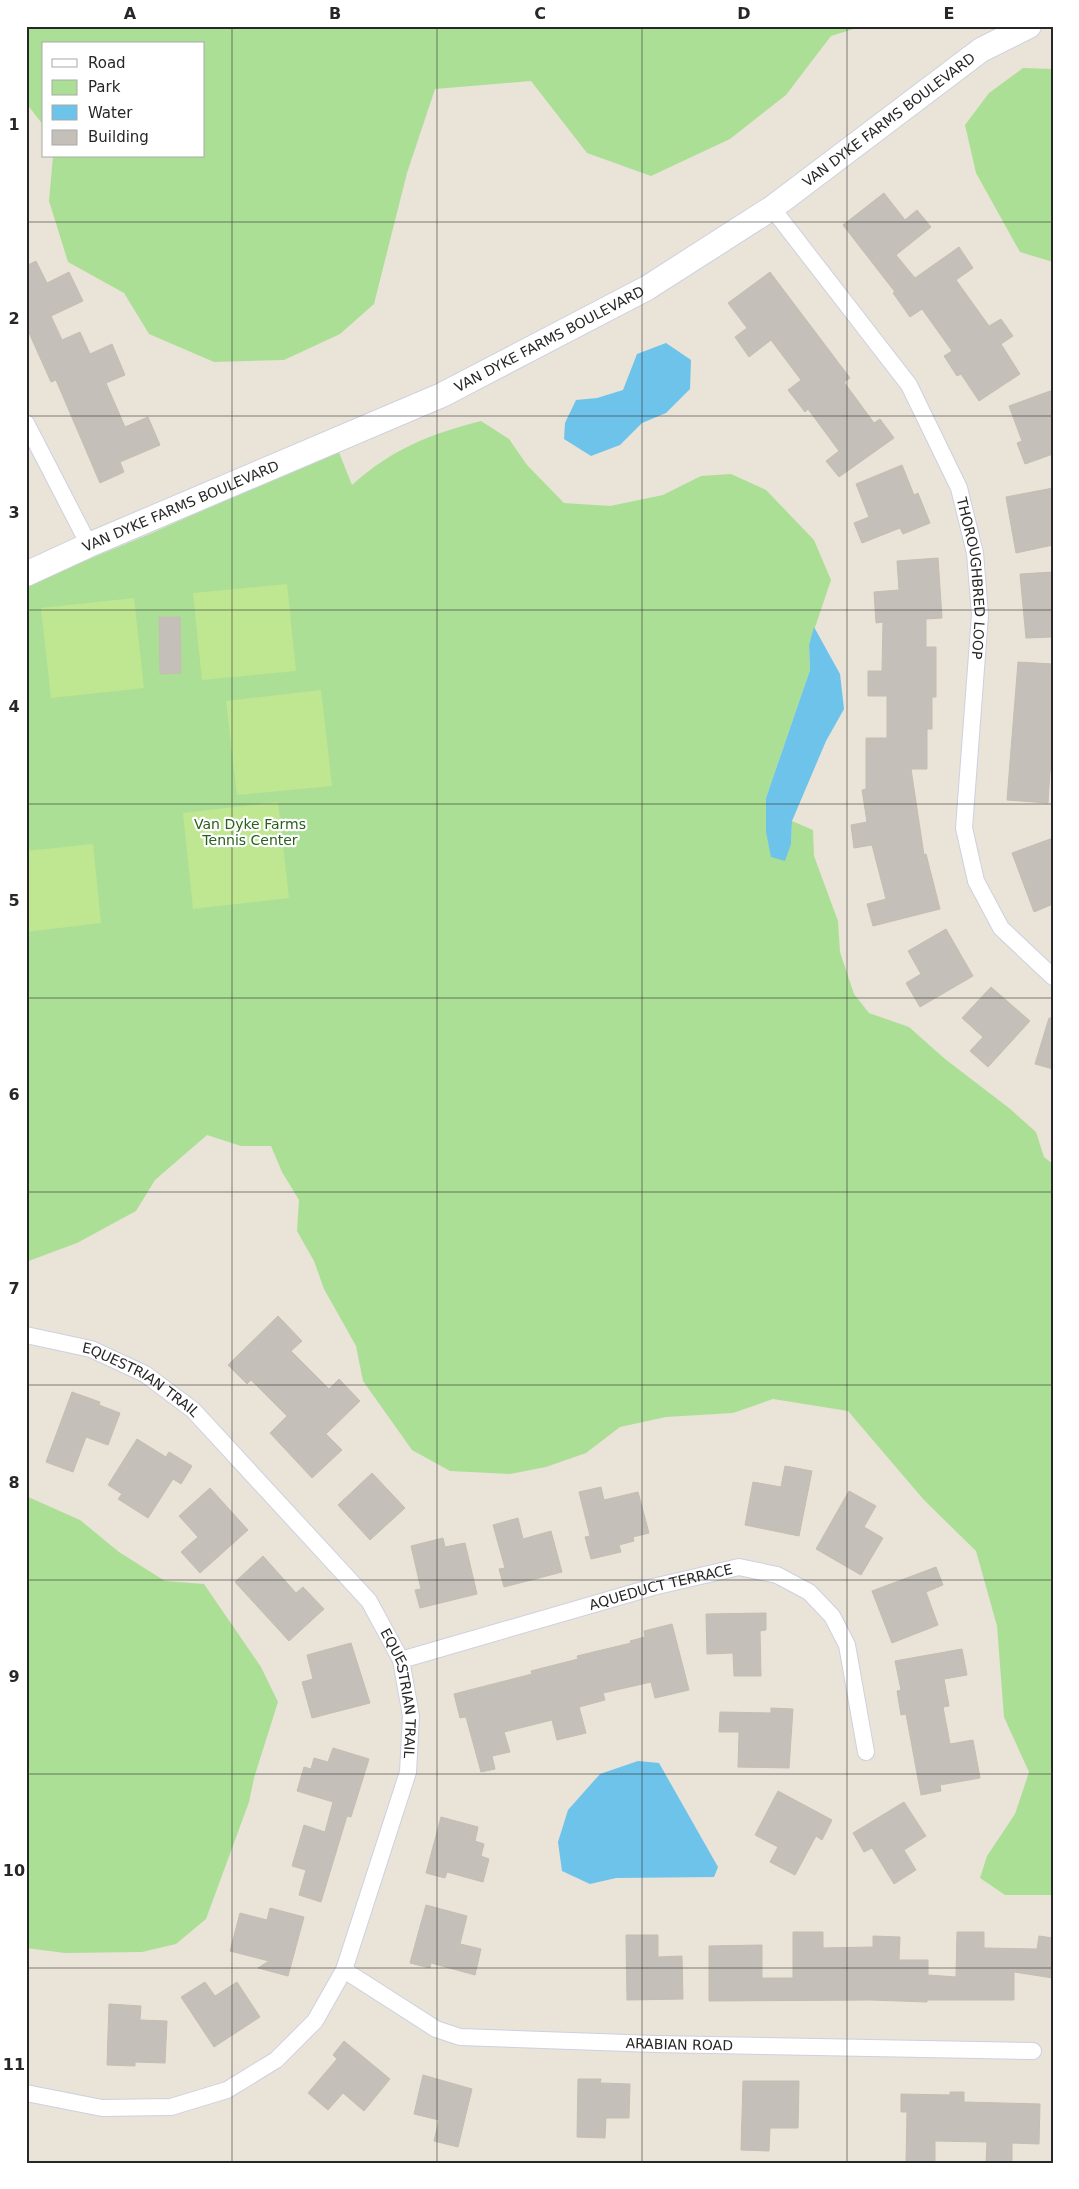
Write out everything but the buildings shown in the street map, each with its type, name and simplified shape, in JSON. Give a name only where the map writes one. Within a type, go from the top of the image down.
[{"type":"street","name":"VAN DYKE FARMS BOULEVARD","points":[[26,574],[89,545],[442,395],[647,288],[772,208],[981,50],[1029,26]]},
{"type":"street","name":"THOROUGHBRED LOOP","points":[[772,208],[909,385],[959,488],[975,553],[980,615],[964,828],[976,881],[1001,928],[1053,977]]},
{"type":"street","points":[[26,423],[89,545]]},
{"type":"street","name":"EQUESTRIAN TRAIL","points":[[26,1335],[91,1349],[145,1374],[193,1410],[369,1601],[401,1660],[411,1716],[408,1772],[344,1970],[315,2021],[276,2060],[227,2090],[171,2107],[102,2108],[26,2093]]},
{"type":"street","name":"AQUEDUCT TERRACE","points":[[401,1660],[653,1587],[740,1567],[777,1575],[809,1592],[832,1616],[847,1645],[866,1752]]},
{"type":"street","name":"ARABIAN ROAD","points":[[344,1970],[436,2029],[460,2037],[665,2044],[1034,2051]]},
{"type":"green space","points":[[26,26],[863,26],[831,36],[786,95],[730,139],[651,176],[587,153],[531,81],[435,89],[407,173],[374,304],[340,334],[284,360],[214,362],[149,334],[124,293],[68,262],[49,201],[53,158],[205,158],[205,42],[42,42],[42,123],[26,103]]},
{"type":"green space","points":[[1023,68],[1053,69],[1053,262],[1020,252],[976,173],[965,125],[989,93]]},
{"type":"green space","name":"Van Dyke Farms Tennis Center","points":[[481,421],[509,439],[527,465],[564,503],[610,506],[663,495],[701,476],[731,474],[766,490],[814,540],[831,580],[809,645],[810,670],[766,798],[791,844],[792,821],[813,830],[814,856],[838,921],[840,952],[854,994],[869,1013],[909,1027],[945,1059],[1009,1108],[1036,1132],[1044,1157],[1053,1164],[1053,1895],[1005,1895],[980,1878],[987,1856],[1015,1814],[1029,1772],[1004,1717],[997,1626],[976,1551],[924,1500],[848,1411],[773,1399],[733,1413],[666,1417],[620,1427],[586,1453],[546,1467],[510,1474],[450,1471],[412,1450],[363,1381],[356,1346],[324,1289],[314,1261],[297,1231],[299,1200],[282,1172],[271,1146],[241,1146],[207,1135],[155,1180],[136,1211],[77,1243],[26,1262],[26,585],[150,534],[338,450],[352,485],[367,472],[412,444],[445,431]]},
{"type":"green space","points":[[287,584],[296,671],[202,680],[193,593]]},
{"type":"green space","points":[[134,598],[144,688],[51,698],[41,608]]},
{"type":"green space","points":[[321,690],[332,786],[237,795],[226,701]]},
{"type":"green space","name":"Van Dyke Farms Tennis Center","points":[[278,802],[289,898],[193,909],[183,813]]},
{"type":"green space","points":[[93,844],[101,923],[26,932],[26,851]]},
{"type":"green space","points":[[26,1496],[80,1520],[119,1552],[165,1581],[204,1584],[261,1667],[278,1702],[254,1778],[249,1802],[206,1919],[176,1944],[142,1952],[65,1953],[26,1948]]},
{"type":"water","points":[[666,343],[691,360],[690,389],[666,413],[642,423],[620,445],[591,456],[564,439],[565,423],[576,400],[597,398],[623,390],[637,354]]},
{"type":"water","points":[[814,627],[840,674],[844,709],[826,741],[792,821],[791,844],[785,861],[771,857],[766,832],[766,798],[810,670],[809,645]]},
{"type":"water","points":[[638,1761],[659,1763],[718,1867],[714,1877],[616,1878],[590,1884],[562,1871],[558,1842],[568,1810],[600,1774]]}]
